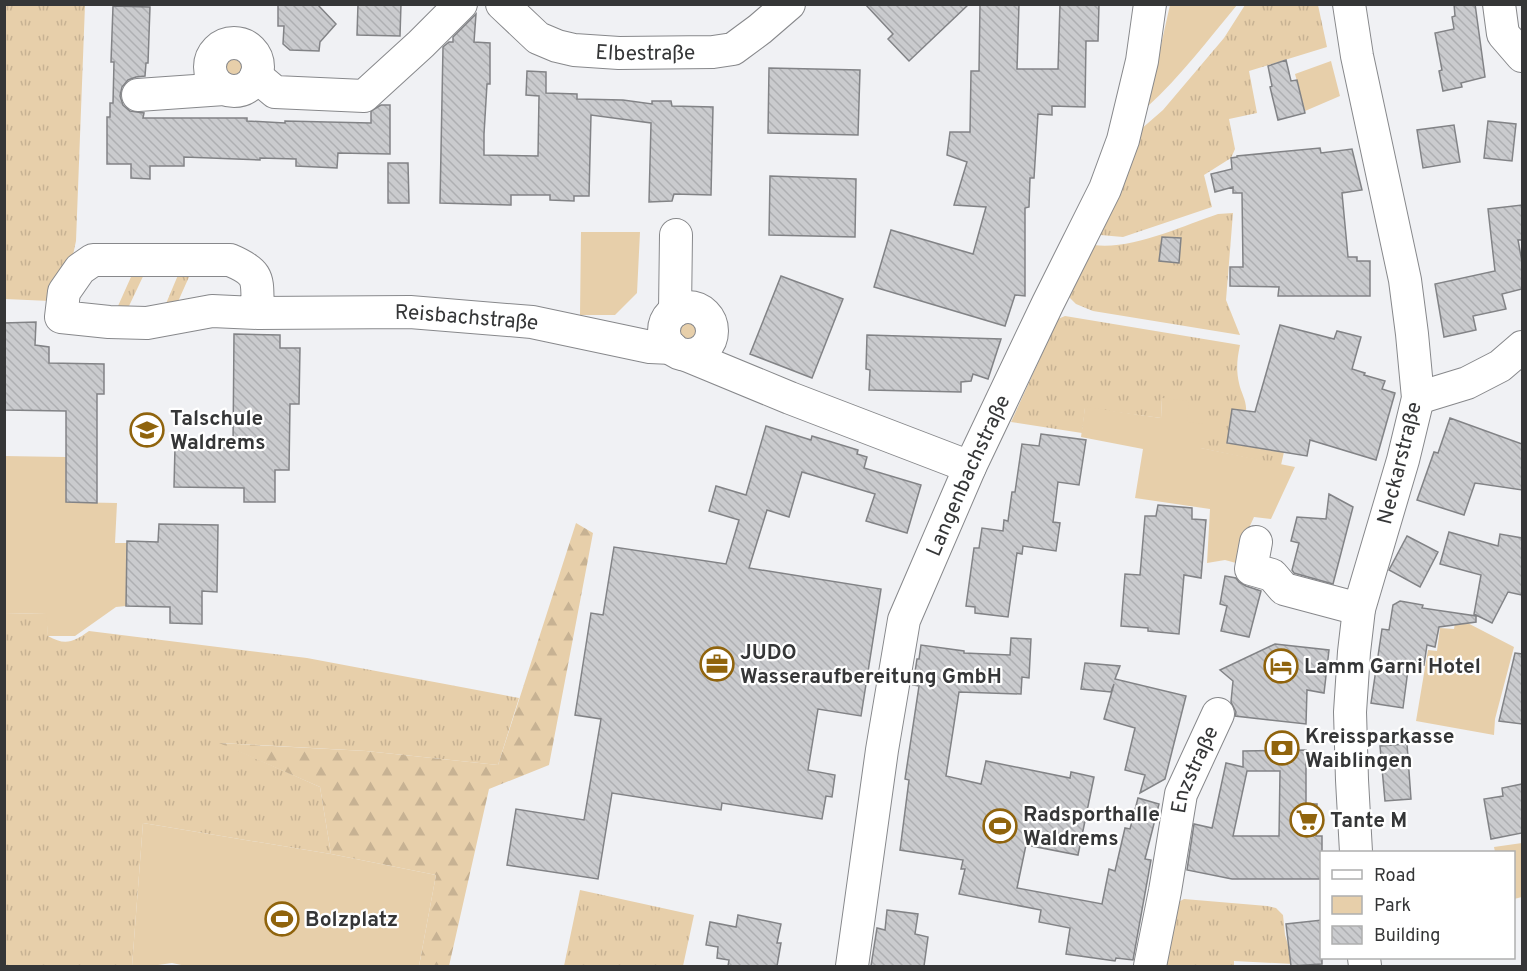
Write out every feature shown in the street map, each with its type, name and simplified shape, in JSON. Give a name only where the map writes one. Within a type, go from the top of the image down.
[{"type":"street","points":[[256,76],[275,92],[364,96],[422,44],[461,4]]},
{"type":"street","name":"Elbestraße","points":[[502,4],[538,38],[574,50],[619,53],[713,52],[733,49],[789,5]]},
{"type":"street","name":"Langenbachstraße","points":[[852,966],[882,750],[904,620],[970,467],[1105,189],[1122,140],[1142,61],[1150,4]]},
{"type":"street","name":"Neckarstraße","points":[[1348,4],[1405,280],[1418,398],[1403,460],[1359,609],[1350,711],[1356,851]]},
{"type":"street","points":[[1499,4],[1503,34],[1522,56]]},
{"type":"street","points":[[227,44],[242,45],[254,54],[257,61],[256,76],[246,87],[239,90],[224,89],[217,84],[210,72],[212,57],[215,52],[227,44]]},
{"type":"street","points":[[138,95],[224,89]]},
{"type":"street","points":[[675,311],[690,307],[703,313],[717,313],[707,346],[694,354],[679,352],[668,342],[665,328],[675,311],[676,234]]},
{"type":"street","name":"Reisbachstraße","points":[[258,313],[256,278],[248,268],[230,260],[93,260],[80,269],[64,292],[61,317],[147,323],[213,311],[258,313],[411,312],[532,321],[679,352],[790,398],[970,467]]},
{"type":"street","points":[[1418,398],[1467,383],[1500,366],[1522,347]]},
{"type":"street","points":[[1256,542],[1251,569],[1272,575],[1284,589],[1359,609]]},
{"type":"street","name":"Enzstraße","points":[[1150,966],[1181,794],[1218,714]]},
{"type":"green space","points":[[5,5],[85,5],[76,241],[70,269],[50,301],[5,299]]},
{"type":"green space","points":[[1170,5],[1237,5],[1183,70],[1147,107]]},
{"type":"green space","points":[[1245,5],[1318,5],[1327,47],[1249,71],[1257,113],[1229,119],[1235,149],[1231,158],[1204,175],[1212,207],[1123,237],[1100,235],[1140,130],[1163,110],[1224,38]]},
{"type":"green space","points":[[233,52],[244,56],[248,67],[244,78],[233,82],[222,78],[218,67],[222,56]]},
{"type":"green space","points":[[1331,61],[1340,96],[1305,111],[1295,74]]},
{"type":"green space","points":[[1233,213],[1226,300],[1240,335],[1093,311],[1076,304],[1069,297],[1094,245],[1109,246],[1140,241],[1218,214]]},
{"type":"green space","points":[[581,232],[640,232],[637,293],[615,315],[580,315]]},
{"type":"green space","points":[[135,268],[147,268],[129,306],[118,306]]},
{"type":"green space","points":[[181,268],[193,268],[176,306],[165,306]]},
{"type":"green space","points":[[685,316],[696,320],[701,328],[699,338],[691,346],[672,334],[673,324]]},
{"type":"green space","points":[[1065,316],[1240,345],[1237,374],[1246,411],[1232,409],[1227,443],[1284,452],[1281,465],[1200,448],[1187,422],[1162,398],[1161,418],[1085,408],[1082,433],[1011,422],[1058,319]]},
{"type":"green space","points":[[1162,398],[1189,401],[1187,422],[1205,424],[1201,448],[1295,467],[1271,519],[1254,517],[1236,563],[1225,560],[1207,563],[1210,509],[1135,498],[1143,449],[1081,437],[1085,407],[1161,418]]},
{"type":"green space","points":[[4,456],[66,457],[66,502],[117,503],[115,543],[127,543],[126,606],[116,607],[75,636],[48,636],[46,614],[5,613]]},
{"type":"green space","points":[[576,523],[593,533],[549,765],[489,789],[449,966],[419,966],[436,875],[331,854],[320,787],[219,743],[366,751],[498,765]]},
{"type":"green space","points":[[5,613],[47,614],[48,636],[64,642],[79,638],[89,631],[307,658],[519,698],[498,765],[366,751],[221,743],[320,787],[331,854],[143,823],[132,966],[5,966]]},
{"type":"green space","points":[[1456,617],[1514,647],[1495,719],[1494,735],[1416,721],[1428,650],[1437,651],[1440,628],[1454,629]]},
{"type":"green space","name":"Bolzplatz","points":[[143,823],[331,854],[436,875],[419,966],[186,966],[172,963],[132,966]]},
{"type":"green space","points":[[1522,843],[1522,897],[1515,899],[1515,851],[1495,851],[1494,847]]},
{"type":"green space","points":[[580,890],[694,915],[683,966],[564,966]]},
{"type":"green space","points":[[1184,899],[1276,908],[1283,915],[1285,935],[1294,964],[1234,961],[1234,966],[1155,966],[1171,906]]},
{"type":"building","points":[[278,4],[317,4],[336,24],[320,42],[319,51],[290,50],[283,44],[284,26],[278,26]]},
{"type":"building","points":[[358,4],[401,4],[400,36],[357,35]]},
{"type":"building","points":[[865,4],[969,4],[909,61],[888,39],[893,34]]},
{"type":"building","points":[[980,4],[1019,4],[1017,69],[1058,69],[1060,4],[1099,4],[1098,41],[1086,41],[1085,107],[1052,106],[1052,115],[1038,114],[1034,178],[1030,178],[1029,207],[1025,208],[1025,296],[1015,295],[1005,326],[874,287],[891,230],[973,254],[986,207],[954,205],[967,162],[947,155],[950,132],[970,132],[971,71],[979,71]]},
{"type":"building","points":[[1454,4],[1475,4],[1485,77],[1461,83],[1462,87],[1443,91],[1439,71],[1442,70],[1435,33],[1454,29],[1452,17],[1455,16]]},
{"type":"building","points":[[113,6],[150,7],[148,63],[146,63],[145,76],[128,80],[122,87],[120,96],[123,105],[130,111],[144,113],[143,118],[247,118],[247,121],[285,123],[285,121],[371,123],[371,111],[381,105],[390,105],[390,154],[338,153],[337,168],[296,166],[296,159],[184,157],[184,166],[150,166],[150,179],[131,178],[131,164],[107,164],[107,117],[110,117],[110,103],[113,103],[114,62],[111,62]]},
{"type":"building","points":[[476,14],[474,42],[490,43],[490,84],[487,84],[484,155],[538,156],[539,96],[526,95],[527,71],[546,72],[546,93],[577,94],[577,99],[623,100],[652,104],[652,101],[671,101],[672,106],[713,107],[711,195],[674,194],[672,201],[649,202],[651,123],[591,115],[589,196],[574,196],[574,201],[550,200],[550,195],[511,195],[511,205],[440,203],[443,47],[453,42],[453,37]]},
{"type":"building","points":[[1286,60],[1291,81],[1297,80],[1305,113],[1278,120],[1270,87],[1272,86],[1268,66]]},
{"type":"building","points":[[769,68],[860,70],[858,135],[768,133]]},
{"type":"building","points":[[1488,121],[1516,124],[1512,161],[1484,158]]},
{"type":"building","points":[[1454,125],[1460,162],[1423,168],[1417,130]]},
{"type":"building","points":[[1320,148],[1321,153],[1352,149],[1362,190],[1342,193],[1348,257],[1357,257],[1357,261],[1370,261],[1370,296],[1278,296],[1279,287],[1230,286],[1230,267],[1243,267],[1242,193],[1233,193],[1233,187],[1215,192],[1211,174],[1232,169],[1231,158],[1237,156]]},
{"type":"building","points":[[388,163],[408,163],[409,203],[388,203]]},
{"type":"building","points":[[770,176],[856,179],[855,237],[769,235]]},
{"type":"building","points":[[1522,205],[1522,240],[1518,240],[1522,262],[1522,289],[1502,294],[1506,309],[1473,316],[1476,330],[1444,337],[1435,284],[1495,271],[1488,209]]},
{"type":"building","points":[[1162,237],[1181,238],[1179,263],[1159,261]]},
{"type":"building","points":[[781,276],[843,299],[812,378],[750,354]]},
{"type":"building","points":[[36,322],[35,345],[49,347],[49,363],[104,364],[104,394],[97,394],[97,503],[66,502],[66,411],[4,410],[4,323]]},
{"type":"building","points":[[1280,325],[1334,339],[1337,331],[1361,337],[1352,369],[1385,381],[1382,389],[1395,393],[1376,460],[1310,440],[1307,456],[1227,443],[1232,409],[1255,412]]},
{"type":"building","points":[[234,334],[280,335],[280,348],[300,348],[299,404],[290,404],[289,470],[275,470],[275,502],[244,502],[244,488],[174,487],[175,447],[233,448]]},
{"type":"building","points":[[867,335],[1001,339],[988,379],[973,374],[971,381],[961,382],[961,392],[869,390],[870,370],[866,369]]},
{"type":"building","points":[[1450,418],[1522,444],[1522,490],[1475,483],[1464,515],[1417,500],[1434,452],[1438,453]]},
{"type":"building","points":[[766,426],[811,440],[812,436],[858,450],[857,454],[867,457],[864,468],[921,485],[907,533],[866,521],[875,494],[802,472],[789,517],[767,510],[749,568],[881,589],[861,716],[818,709],[808,770],[835,775],[832,797],[826,796],[822,819],[722,803],[721,810],[612,793],[598,879],[507,865],[516,809],[584,820],[601,719],[575,715],[591,613],[603,615],[614,547],[726,564],[739,520],[709,511],[716,486],[746,495]]},
{"type":"building","points":[[1041,434],[1086,440],[1079,485],[1058,482],[1053,522],[1060,523],[1056,551],[1023,546],[1022,554],[1017,553],[1008,617],[975,613],[975,607],[966,606],[974,548],[979,548],[982,528],[1003,531],[1004,520],[1008,521],[1012,492],[1015,492],[1022,444],[1039,446]]},
{"type":"building","points":[[1329,494],[1353,507],[1333,584],[1294,573],[1292,570],[1299,543],[1291,541],[1297,517],[1326,519]]},
{"type":"building","points":[[1158,505],[1192,508],[1192,519],[1206,520],[1201,578],[1184,575],[1179,634],[1121,626],[1125,574],[1140,575],[1145,516],[1156,516]]},
{"type":"building","points":[[159,524],[218,525],[217,592],[202,591],[202,624],[170,623],[170,607],[126,606],[127,541],[158,542]]},
{"type":"building","points":[[1449,532],[1498,546],[1500,534],[1522,538],[1522,595],[1508,592],[1492,623],[1474,614],[1481,575],[1440,564]]},
{"type":"building","points":[[1407,536],[1438,552],[1420,587],[1389,570]]},
{"type":"building","points":[[1225,576],[1236,578],[1246,586],[1261,591],[1249,637],[1221,631],[1227,606],[1220,604]]},
{"type":"building","points":[[1400,601],[1423,605],[1422,608],[1476,616],[1476,622],[1439,627],[1435,647],[1427,645],[1424,665],[1409,662],[1403,708],[1371,703],[1382,629],[1389,630],[1393,605]]},
{"type":"building","points":[[1011,638],[1031,639],[1029,678],[1022,677],[1021,694],[959,692],[946,776],[981,784],[986,761],[1070,778],[1071,772],[1094,777],[1078,855],[1026,845],[1017,888],[1102,904],[1109,869],[1115,871],[1125,828],[1130,829],[1138,798],[1159,804],[1145,859],[1151,860],[1133,960],[1116,958],[1115,961],[1066,954],[1070,928],[1039,922],[1041,910],[959,894],[965,869],[961,869],[963,860],[900,850],[909,780],[905,779],[919,686],[913,685],[921,645],[964,651],[964,653],[1010,655]]},
{"type":"building","points":[[1275,644],[1329,650],[1324,693],[1307,690],[1306,724],[1235,716],[1236,712],[1231,702],[1233,681],[1220,670]]},
{"type":"building","points":[[1515,653],[1522,654],[1522,724],[1499,721]]},
{"type":"building","points":[[1085,663],[1120,666],[1115,679],[1186,696],[1165,779],[1140,793],[1145,775],[1125,770],[1135,728],[1104,719],[1114,684],[1111,692],[1081,689]]},
{"type":"building","points":[[1407,744],[1411,799],[1385,801],[1380,746]]},
{"type":"building","points":[[1306,750],[1306,804],[1317,804],[1316,836],[1322,836],[1320,879],[1232,879],[1187,870],[1194,824],[1212,828],[1226,763],[1243,767],[1243,751]],"holes":[[[1247,771],[1280,771],[1279,836],[1233,836]]]},
{"type":"building","points":[[1522,784],[1522,833],[1491,839],[1484,799],[1503,796],[1502,788]]},
{"type":"building","points":[[887,910],[918,914],[915,934],[928,937],[924,966],[871,966],[877,928],[885,930]]},
{"type":"building","points":[[738,915],[781,924],[777,943],[781,943],[777,966],[728,966],[729,960],[717,958],[718,947],[706,945],[710,922],[736,927]]},
{"type":"building","points":[[1320,920],[1322,964],[1291,966],[1286,924]]},
{"type":"place","name":"Talschule Waldrems","points":[[147,430]]},
{"type":"place","name":"JUDO Wasseraufbereitung GmbH","points":[[717,664]]},
{"type":"place","name":"Lamm Garni Hotel","points":[[1281,666]]},
{"type":"place","name":"Kreissparkasse Waiblingen","points":[[1282,748]]},
{"type":"place","name":"Tante M","points":[[1307,820]]},
{"type":"place","name":"Radsporthalle Waldrems","points":[[1000,826]]},
{"type":"place","name":"Bolzplatz","points":[[282,919]]}]
